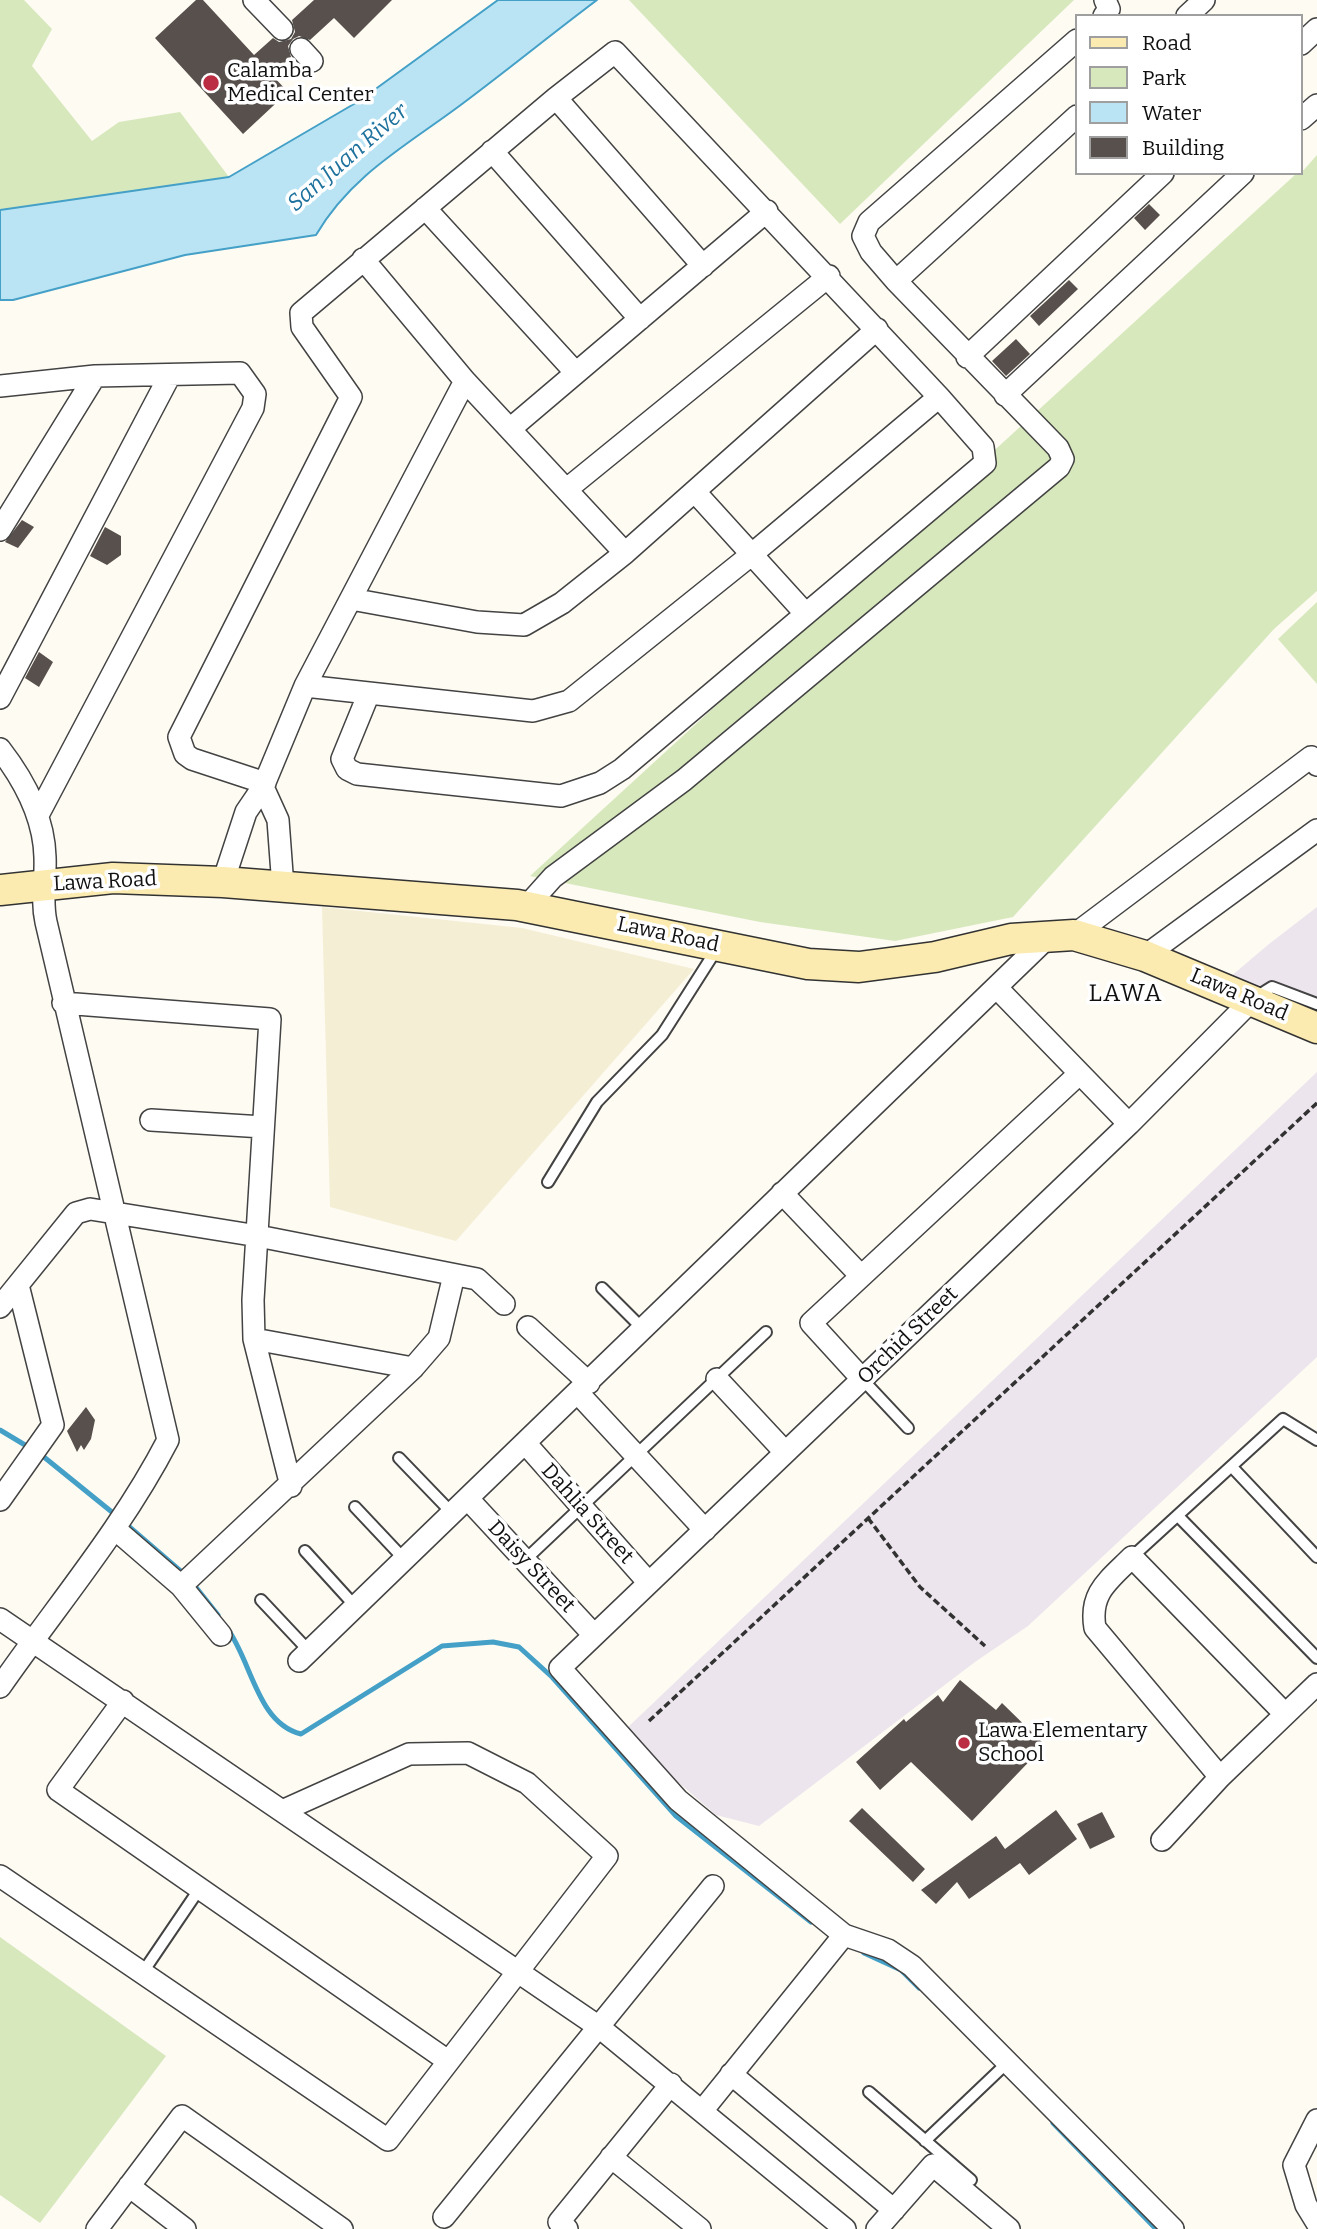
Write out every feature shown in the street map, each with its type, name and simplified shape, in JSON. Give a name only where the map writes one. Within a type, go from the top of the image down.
[{"type":"main road","name":"Lawa Road","points":[[0,890],[113,878],[223,882],[527,906],[808,964],[859,967],[935,957],[1011,939],[1061,936],[1145,956],[1317,1028]]},
{"type":"street","points":[[254,0],[282,29]]},
{"type":"street","points":[[1189,14],[1204,0]]},
{"type":"street","points":[[1303,42],[1317,29]]},
{"type":"street","points":[[527,906],[554,877],[684,780],[1059,467],[1063,459],[1058,448],[896,281],[871,251],[863,236],[869,222],[1076,41]]},
{"type":"street","points":[[282,887],[278,820],[264,785],[192,759],[185,754],[179,737],[351,397],[302,327],[301,313],[555,98],[615,52],[829,276],[939,397],[984,447],[985,463],[804,612],[622,769],[600,783],[561,796],[357,774],[347,769],[342,759],[369,693]]},
{"type":"street","points":[[555,98],[703,266]]},
{"type":"street","points":[[1303,117],[1317,105]]},
{"type":"street","points":[[896,281],[1076,117]]},
{"type":"street","points":[[492,151],[640,319]]},
{"type":"street","points":[[967,356],[1161,175]]},
{"type":"street","points":[[1004,395],[1241,175]]},
{"type":"street","points":[[425,208],[576,373]]},
{"type":"street","points":[[510,429],[767,211]]},
{"type":"street","points":[[363,259],[465,382],[625,553]]},
{"type":"street","points":[[567,489],[829,276]]},
{"type":"street","points":[[351,599],[478,622],[524,625],[562,603],[625,553],[877,329]]},
{"type":"street","points":[[0,386],[95,376],[240,373],[255,394],[253,408],[38,815]]},
{"type":"street","points":[[0,698],[170,375]]},
{"type":"street","points":[[0,530],[95,376]]},
{"type":"street","points":[[223,882],[246,812],[264,785],[305,686],[465,382]]},
{"type":"street","points":[[305,686],[533,711],[569,701],[751,555],[939,397]]},
{"type":"street","points":[[695,493],[804,612]]},
{"type":"street","points":[[0,748],[20,775],[38,815],[46,859],[42,902],[63,1003],[168,1440],[147,1481],[115,1529],[0,1687]]},
{"type":"street","points":[[304,1656],[997,988],[1061,936],[1311,757],[1317,765]]},
{"type":"street","points":[[1145,956],[1317,831]]},
{"type":"street","points":[[997,988],[1129,1124]]},
{"type":"street","name":"Orchid Street","points":[[844,1935],[678,1800],[560,1668],[1129,1124],[1252,1000]]},
{"type":"street","points":[[63,1003],[270,1019],[253,1300],[254,1339],[291,1486]]},
{"type":"street","points":[[863,1380],[811,1323],[1079,1074]]},
{"type":"street","points":[[151,1120],[263,1127]]},
{"type":"street","points":[[782,1193],[861,1276]]},
{"type":"street","points":[[0,1307],[76,1213],[90,1209],[258,1236],[477,1279],[504,1304]]},
{"type":"street","points":[[181,1586],[291,1486],[413,1368],[439,1338],[454,1275]]},
{"type":"street","points":[[0,1500],[53,1425],[18,1285]]},
{"type":"street","points":[[528,1327],[583,1388],[637,1457],[705,1530]]},
{"type":"street","points":[[254,1339],[413,1368]]},
{"type":"street","points":[[717,1379],[785,1452]]},
{"type":"street","name":"Dahlia Street","points":[[526,1444],[649,1583]]},
{"type":"street","name":"Daisy Street","points":[[468,1499],[594,1635]]},
{"type":"street","points":[[115,1529],[181,1586],[221,1635]]},
{"type":"street","points":[[1220,1777],[1095,1628],[1091,1608],[1104,1585],[1132,1557],[1285,1714]]},
{"type":"street","points":[[0,1619],[599,2027],[845,2229]]},
{"type":"street","points":[[1162,1840],[1220,1777],[1317,1684]]},
{"type":"street","points":[[122,1701],[58,1790],[448,2061]]},
{"type":"street","points":[[0,1877],[388,2140],[607,1856],[527,1783],[468,1753],[409,1754],[282,1811]]},
{"type":"street","points":[[444,2217],[713,1886]]},
{"type":"street","points":[[702,2110],[844,1935],[888,1950],[912,1966],[1173,2229]]},
{"type":"street","points":[[731,2074],[894,2210]]},
{"type":"street","points":[[567,2229],[558,2222],[671,2084]]},
{"type":"street","points":[[97,2229],[182,2116],[342,2229]]},
{"type":"street","points":[[1317,2120],[1294,2165],[1306,2205],[1317,2222]]},
{"type":"street","points":[[611,2157],[700,2229]]},
{"type":"street","points":[[877,2229],[933,2165],[1009,2229]]},
{"type":"street","points":[[129,2186],[185,2229]]},
{"type":"lane","points":[[548,1182],[597,1102],[662,1035],[719,946]]},
{"type":"lane","points":[[1252,1000],[1272,987],[1317,1004]]},
{"type":"lane","points":[[601,1288],[643,1329]]},
{"type":"lane","points":[[525,1560],[637,1457],[766,1332]]},
{"type":"lane","points":[[863,1380],[908,1428]]},
{"type":"lane","points":[[1132,1557],[1179,1517],[1283,1419],[1317,1440]]},
{"type":"lane","points":[[399,1458],[453,1514]]},
{"type":"lane","points":[[1232,1467],[1317,1557]]},
{"type":"lane","points":[[355,1507],[404,1559]]},
{"type":"lane","points":[[1179,1517],[1317,1658]]},
{"type":"lane","points":[[305,1551],[355,1606]]},
{"type":"lane","points":[[261,1600],[304,1656]]},
{"type":"lane","points":[[141,1975],[200,1888]]},
{"type":"lane","points":[[925,2141],[1008,2062]]},
{"type":"lane","points":[[869,2092],[971,2180]]},
{"type":"path","points":[[649,1721],[1317,1103]]},
{"type":"path","points":[[868,1518],[920,1587],[985,1646]]},
{"type":"shaded area","points":[[322,907],[522,928],[694,969],[456,1241],[330,1207]]},
{"type":"shaded area","points":[[1317,907],[1317,1022],[1223,983],[1269,944]]},
{"type":"shaded area","points":[[1317,1072],[1317,1357],[1028,1626],[975,1662],[759,1826],[716,1815],[670,1775],[627,1728]]},
{"type":"green space","points":[[0,0],[24,0],[52,29],[32,66],[92,141],[119,122],[180,112],[229,177],[0,211]]},
{"type":"green space","points":[[629,0],[1074,0],[840,224]]},
{"type":"green space","points":[[1317,155],[1317,591],[1274,629],[1013,917],[895,941],[760,922],[530,876],[1295,175],[1303,175],[1303,171]]},
{"type":"green space","points":[[1317,602],[1317,684],[1278,639]]},
{"type":"green space","points":[[0,1937],[166,2056],[40,2223],[0,2195]]},
{"type":"water","name":"San Juan River","points":[[498,0],[597,0],[384,160],[347,194],[316,235],[185,255],[13,300],[0,300],[0,210],[229,177],[359,101]]},
{"type":"building","points":[[196,0],[203,0],[254,55],[273,38],[279,42],[291,39],[295,32],[292,20],[314,0],[392,0],[354,38],[334,18],[310,40],[299,36],[293,39],[288,46],[291,57],[272,75],[288,92],[243,134],[155,38]]},
{"type":"building","points":[[1149,204],[1160,215],[1145,230],[1134,218]]},
{"type":"building","points":[[1069,280],[1078,289],[1039,326],[1030,316]]},
{"type":"building","points":[[1016,339],[1030,354],[1006,376],[992,361]]},
{"type":"building","points":[[22,520],[34,527],[18,548],[5,542]]},
{"type":"building","points":[[105,527],[121,536],[121,555],[107,565],[90,556]]},
{"type":"building","points":[[39,652],[53,662],[39,687],[25,678]]},
{"type":"building","points":[[86,1407],[95,1420],[91,1439],[84,1450],[81,1445],[77,1452],[67,1431]]},
{"type":"building","points":[[960,1680],[996,1710],[1002,1703],[1045,1745],[972,1821],[911,1762],[880,1790],[856,1762],[904,1719],[906,1722],[938,1695],[943,1702]]},
{"type":"building","points":[[862,1808],[925,1869],[913,1882],[849,1821]]},
{"type":"building","points":[[1056,1810],[1077,1839],[1029,1875],[1020,1863],[969,1899],[957,1882],[936,1904],[921,1890],[996,1836],[1005,1849]]},
{"type":"building","points":[[1102,1812],[1115,1837],[1090,1849],[1077,1824]]},
{"type":"waterway","points":[[0,1430],[30,1448]]},
{"type":"waterway","points":[[39,1453],[118,1517]]},
{"type":"waterway","points":[[126,1524],[184,1574]]},
{"type":"waterway","points":[[191,1581],[218,1615]]},
{"type":"waterway","points":[[227,1628],[257,1690],[274,1718],[286,1728],[301,1734],[442,1646],[493,1642],[519,1647],[552,1677],[676,1816],[811,1922]]},
{"type":"waterway","points":[[864,1953],[901,1970],[919,1988]]},
{"type":"waterway","points":[[1053,2123],[1156,2229]]},
{"type":"place","name":"Calamba Medical Center","points":[[211,83]]},
{"type":"place","name":"Lawa Elementary School","points":[[964,1743]]},
{"type":"district","name":"LAWA","points":[[1126,994]]}]
